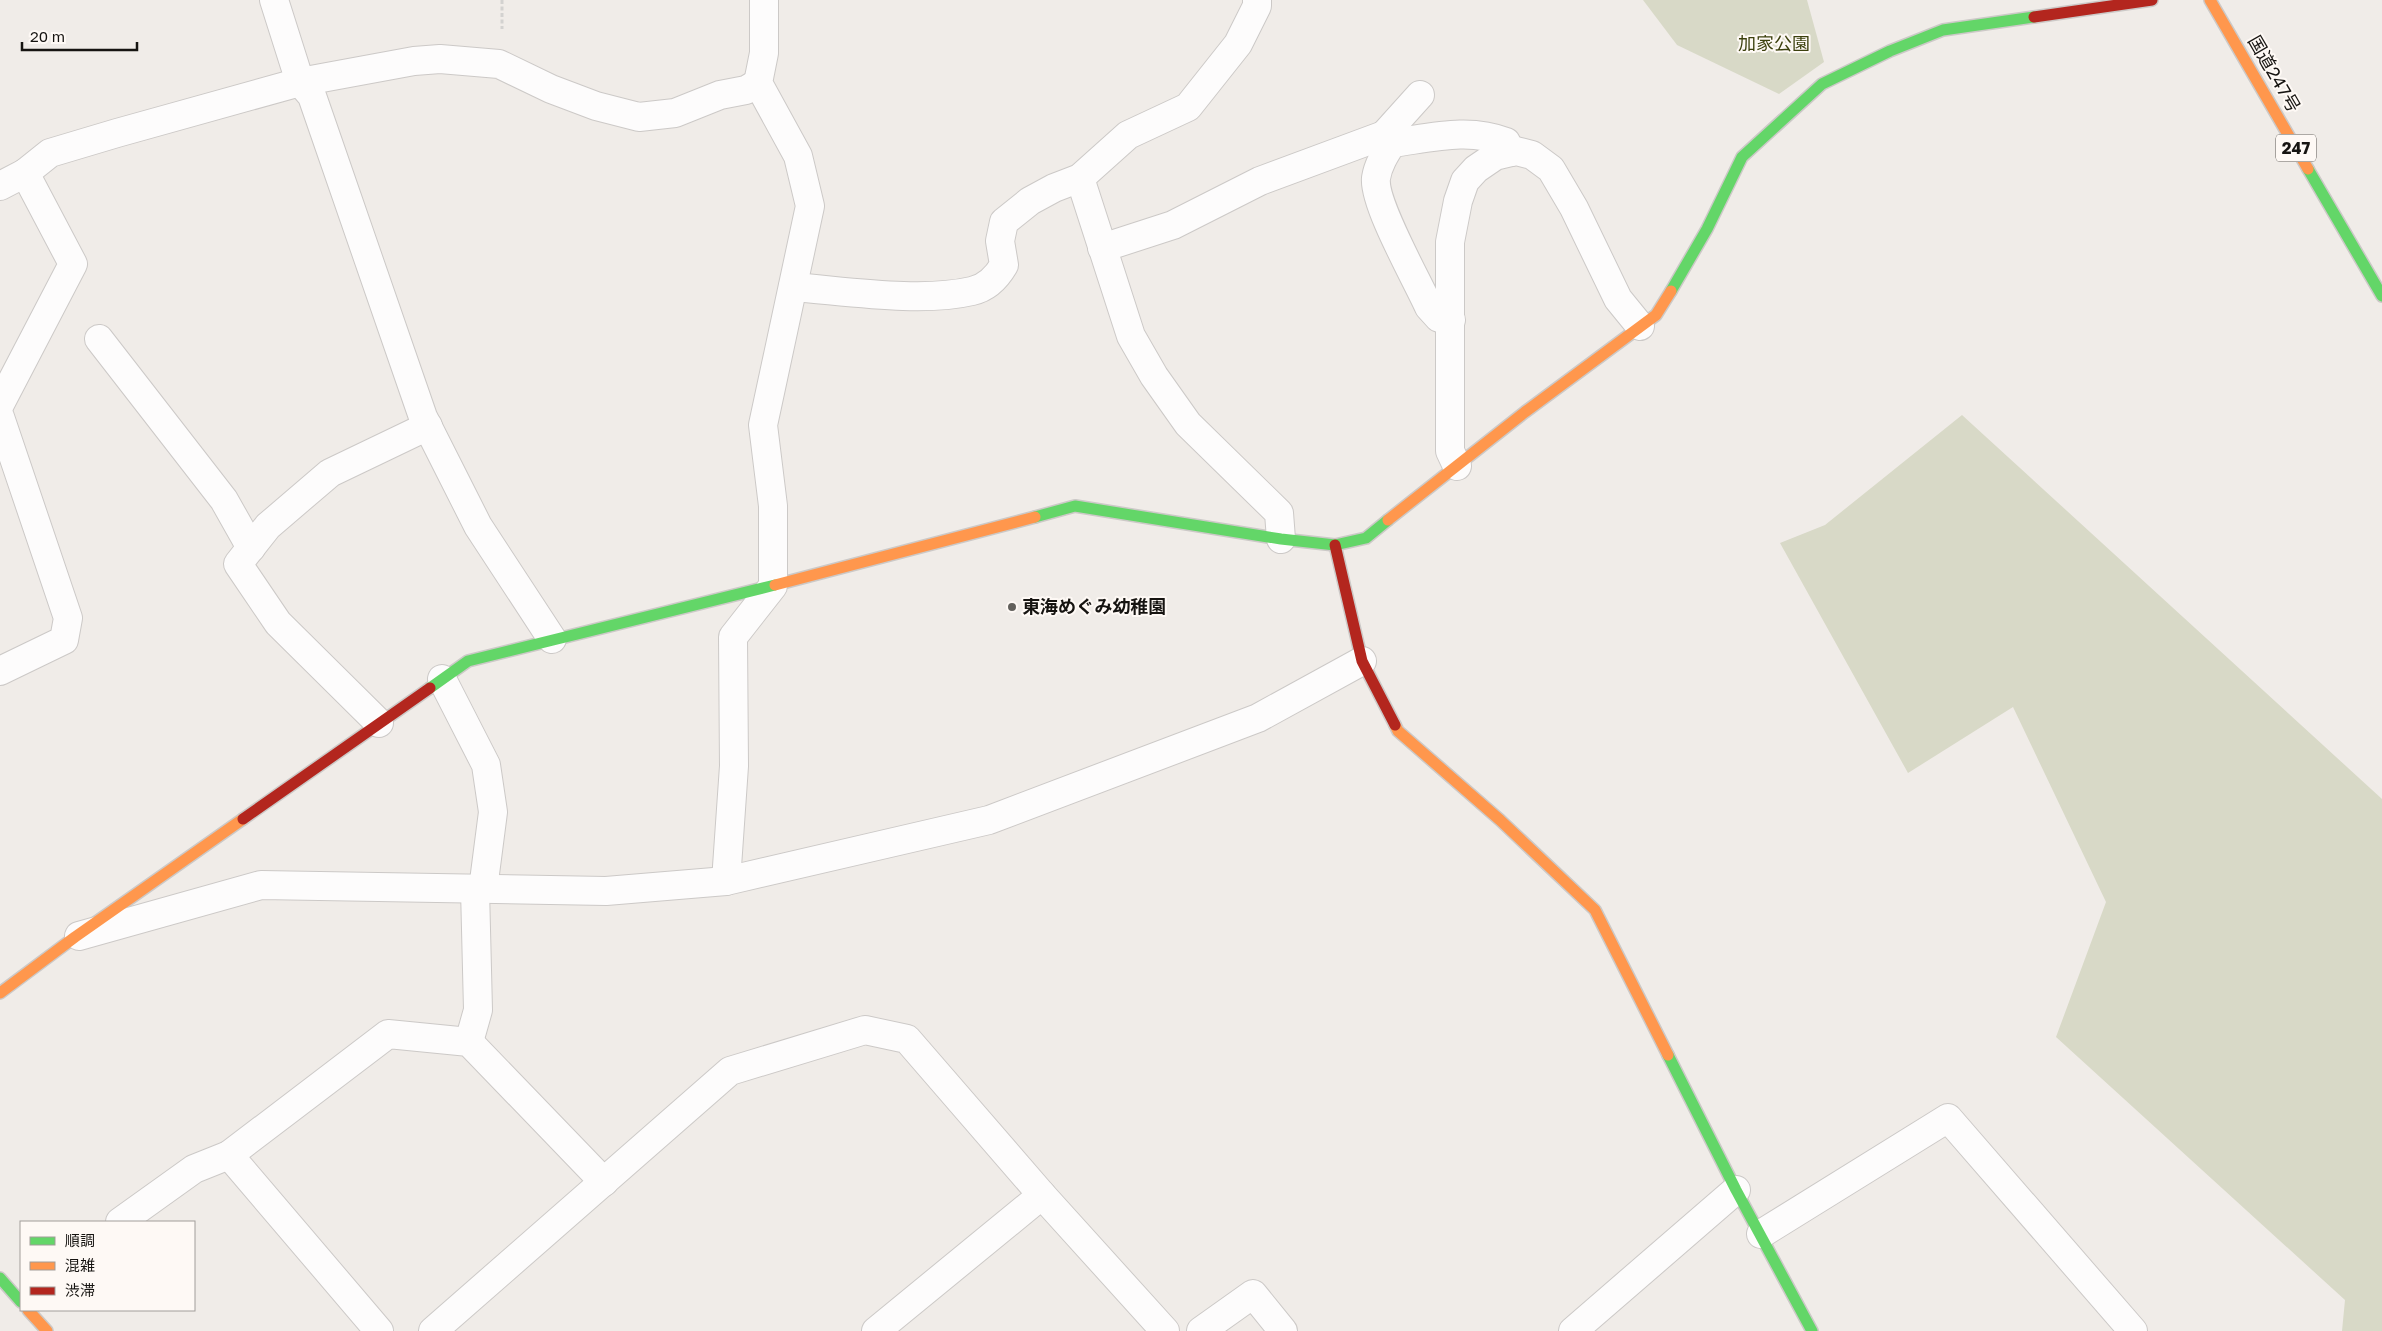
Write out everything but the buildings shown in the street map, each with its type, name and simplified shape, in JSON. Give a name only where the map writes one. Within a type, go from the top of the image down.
[{"type":"main road","points":[[0,993],[75,937],[468,660],[773,586],[1075,506],[1281,539],[1335,545],[1366,538],[1525,412],[1656,315],[1707,228],[1742,157],[1822,84],[1890,51],[1943,30],[2152,0]]},
{"type":"main road","name":"国道247号","points":[[2210,0],[2382,296]]},
{"type":"main road","points":[[1335,545],[1362,661],[1398,730],[1500,820],[1595,910],[1736,1190],[1812,1331]]},
{"type":"main road","points":[[29,1311],[46,1331]]},
{"type":"street","points":[[274,0],[300,82],[312,96],[428,426],[478,526],[552,639]]},
{"type":"street","points":[[726,881],[734,766],[732,637],[773,586],[773,506],[762,425],[810,206],[798,156],[758,83],[764,53],[764,0]]},
{"type":"street","points":[[793,287],[919,297],[973,291],[988,284],[1004,265],[1000,241],[1004,222],[1030,202],[1054,188],[1080,178],[1128,135],[1188,107],[1238,44],[1257,6],[1257,0]]},
{"type":"street","points":[[0,186],[25,173],[50,154],[300,82],[414,61],[440,59],[499,64],[552,89],[596,106],[639,117],[675,113],[720,95],[746,90],[758,83]]},
{"type":"street","points":[[1420,94],[1388,139],[1376,179],[1380,207],[1429,307],[1439,318],[1451,320]]},
{"type":"street","points":[[1102,248],[1173,225],[1260,181],[1388,139],[1466,133],[1492,136],[1506,142],[1511,152]]},
{"type":"street","points":[[1457,466],[1450,451],[1450,242],[1458,201],[1465,181],[1476,169],[1495,156],[1516,151],[1532,154],[1551,169],[1574,208],[1618,300],[1640,326]]},
{"type":"street","points":[[0,404],[73,264],[25,173]]},
{"type":"street","points":[[1080,178],[1131,336],[1154,376],[1188,424],[1279,513],[1281,539]]},
{"type":"street","points":[[100,339],[224,500],[251,548]]},
{"type":"street","points":[[0,417],[68,618],[64,640],[0,671]]},
{"type":"street","points":[[379,723],[278,624],[238,564],[268,526],[330,473],[428,426]]},
{"type":"street","points":[[75,937],[261,885],[606,891],[726,881],[989,820],[1258,718],[1362,661]]},
{"type":"street","points":[[442,679],[486,765],[494,812],[479,889],[478,1010],[469,1042]]},
{"type":"street","points":[[433,1331],[730,1071],[865,1030],[907,1039],[1042,1195],[1165,1331]]},
{"type":"street","points":[[121,1221],[194,1168],[229,1156],[388,1034],[469,1042],[604,1182]]},
{"type":"street","points":[[1760,1234],[1948,1118],[2133,1331]]},
{"type":"street","points":[[229,1156],[379,1331]]},
{"type":"street","points":[[1573,1331],[1736,1190]]},
{"type":"street","points":[[876,1331],[1042,1195]]},
{"type":"street","points":[[1201,1331],[1253,1294],[1283,1331]]},
{"type":"green space","name":"加家公園","points":[[1643,0],[1807,0],[1824,62],[1779,94],[1677,45]]},
{"type":"green space","points":[[1962,415],[2382,799],[2382,1331],[2342,1331],[2345,1300],[2056,1037],[2106,902],[2013,707],[1908,773],[1780,543],[1825,525]]},
{"type":"traffic: fast","points":[[1671,291],[1707,229],[1742,157],[1822,84],[1890,51],[1943,30],[2034,17]]},
{"type":"traffic: fast","points":[[2308,169],[2382,296]]},
{"type":"traffic: fast","points":[[1035,517],[1075,506],[1281,539],[1335,545],[1366,538],[1388,520]]},
{"type":"traffic: fast","points":[[430,688],[468,661],[775,585]]},
{"type":"traffic: fast","points":[[1668,1055],[1736,1190],[1812,1331]]},
{"type":"traffic: fast","points":[[0,1278],[20,1301]]},
{"type":"traffic: slow","points":[[2210,0],[2308,169]]},
{"type":"traffic: slow","points":[[1388,520],[1525,412],[1656,315],[1671,291]]},
{"type":"traffic: slow","points":[[775,585],[1035,517]]},
{"type":"traffic: slow","points":[[1395,725],[1398,731],[1500,820],[1595,910],[1668,1055]]},
{"type":"traffic: slow","points":[[0,993],[75,937],[243,819]]},
{"type":"traffic: slow","points":[[29,1311],[47,1331]]},
{"type":"traffic: jam","points":[[2034,17],[2152,0]]},
{"type":"traffic: jam","points":[[1335,545],[1362,661],[1395,725]]},
{"type":"traffic: jam","points":[[243,819],[430,688]]},
{"type":"place","name":"東海めぐみ幼稚園","points":[[1012,607]]}]
